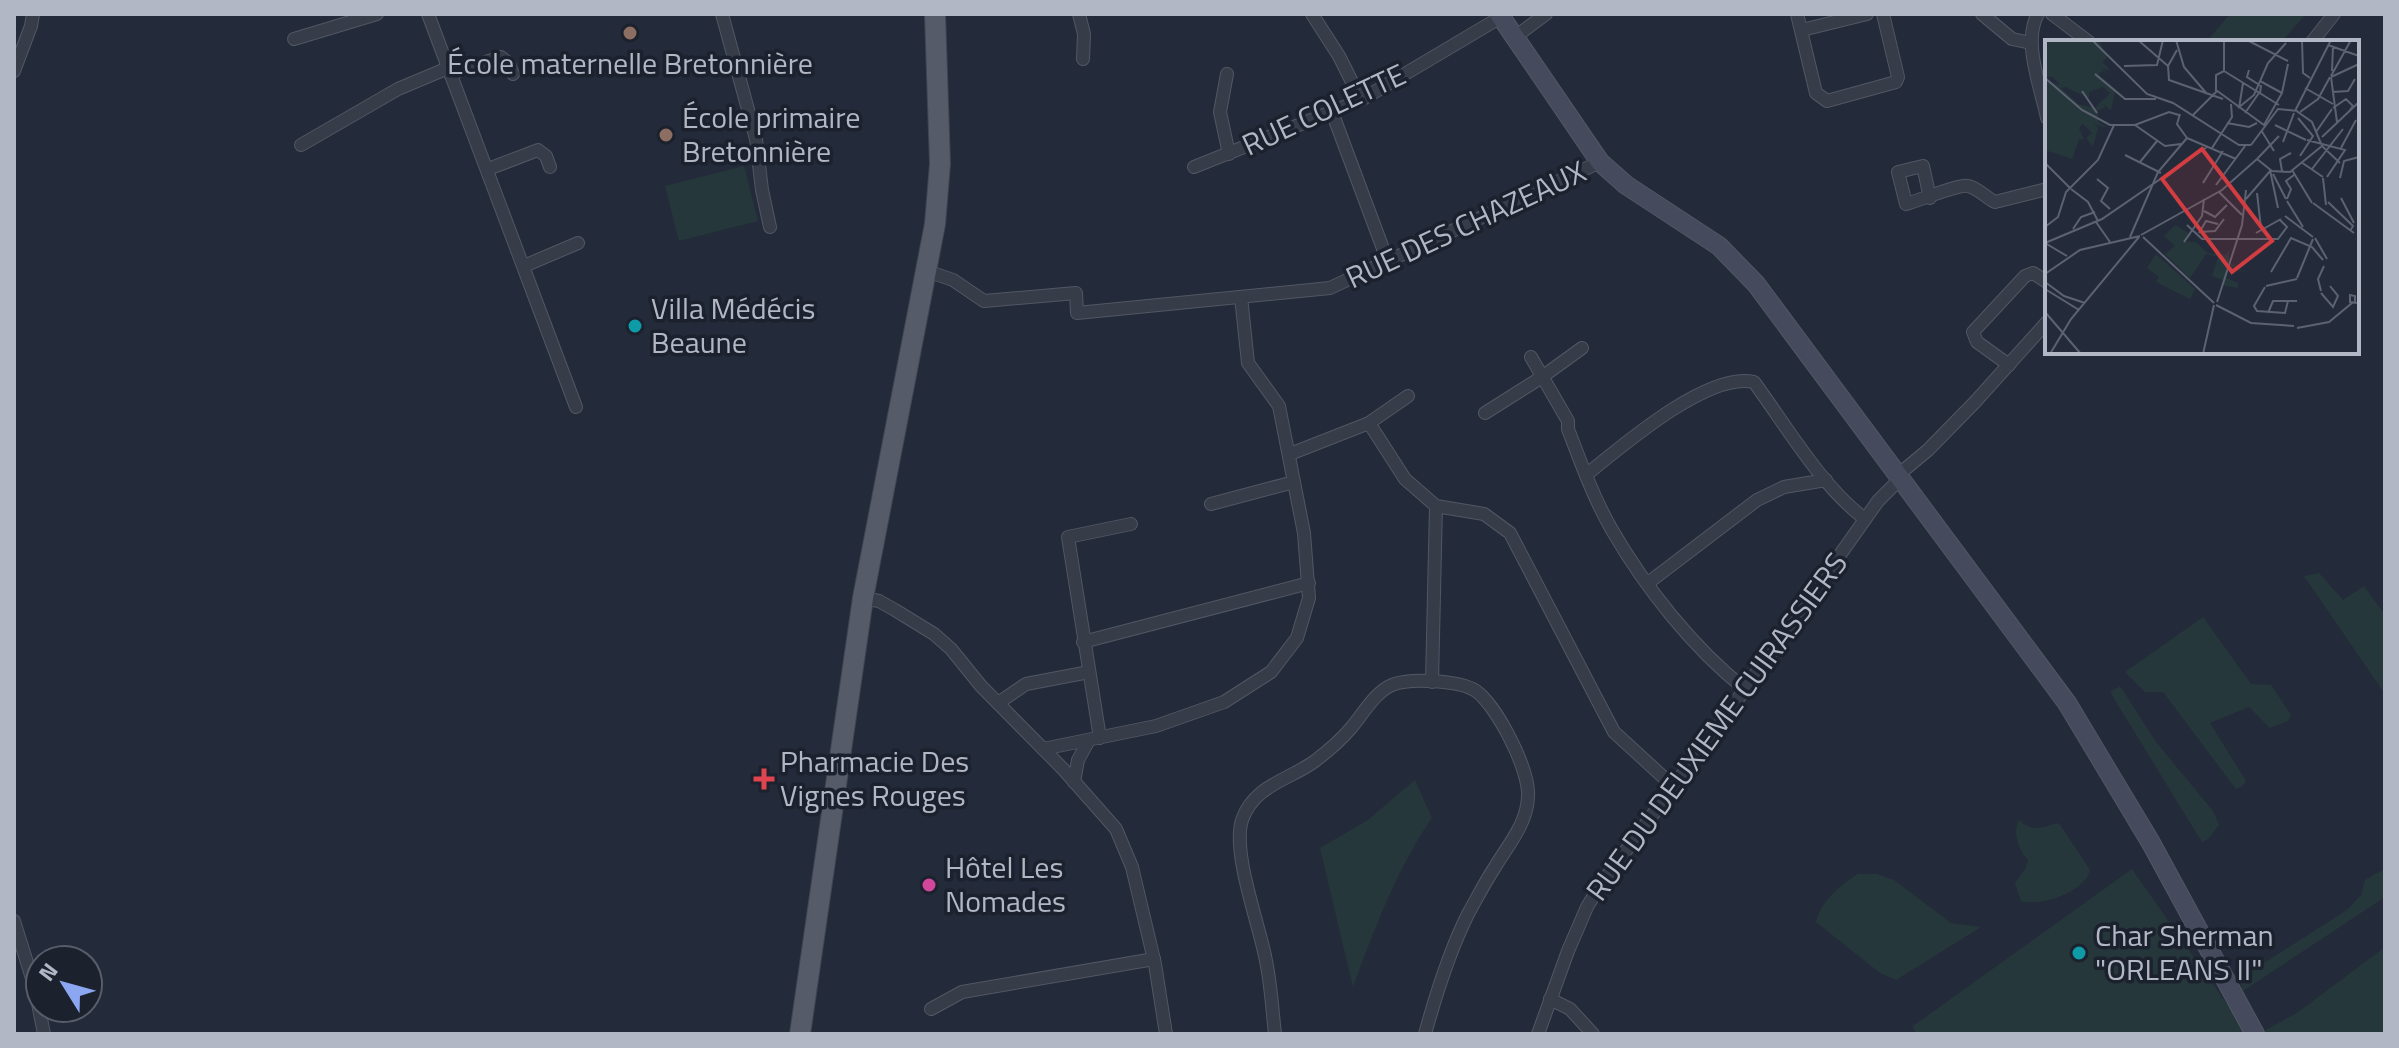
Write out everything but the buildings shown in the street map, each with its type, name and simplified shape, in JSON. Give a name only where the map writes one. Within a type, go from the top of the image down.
[{"type":"main road","points":[[800,1034],[863,598],[936,212],[940,164],[935,14]]},
{"type":"main road","points":[[1500,15],[1600,162],[1634,190],[1703,233],[1740,265],[2043,667],[2084,729],[2151,843],[2255,1034]]},
{"type":"street","points":[[14,71],[33,14]]},
{"type":"street","points":[[294,39],[377,14]]},
{"type":"street","points":[[428,14],[576,407]]},
{"type":"street","points":[[722,14],[756,139],[770,227]]},
{"type":"street","points":[[1079,14],[1084,34],[1083,59]]},
{"type":"street","points":[[1312,14],[1339,56],[1361,100]]},
{"type":"street","points":[[1515,37],[1546,14]]},
{"type":"street","points":[[1797,14],[1816,93],[1827,101],[1896,82],[1898,77],[1883,14]]},
{"type":"street","points":[[1802,30],[1867,14]]},
{"type":"street","points":[[1982,14],[2012,39],[2032,24],[2045,105]]},
{"type":"street","points":[[2052,14],[2086,40]]},
{"type":"street","points":[[2314,40],[2334,14]]},
{"type":"street","name":"RUE COLETTE","points":[[1194,167],[1361,100],[1500,15]]},
{"type":"street","points":[[301,145],[398,89],[449,71],[498,57],[505,58],[513,74]]},
{"type":"street","name":"RUE COLETTE","points":[[1227,74],[1220,112],[1229,154]]},
{"type":"street","points":[[1332,112],[1388,262]]},
{"type":"street","points":[[488,169],[538,150],[546,156],[550,167]]},
{"type":"street","name":"RUE DES CHAZEAUX","points":[[927,271],[953,280],[984,301],[1076,293],[1077,313],[1330,288],[1600,162]]},
{"type":"street","points":[[1930,198],[1961,186],[1970,186],[1995,202],[2045,190]]},
{"type":"street","points":[[524,266],[578,243]]},
{"type":"street","points":[[2009,365],[1977,342],[1973,332],[2025,276],[2033,273],[2045,281]]},
{"type":"street","points":[[1043,749],[1156,726],[1191,715],[1238,694],[1271,672],[1297,638],[1307,611],[1309,583],[1304,533],[1279,406],[1248,363],[1241,297]]},
{"type":"street","name":"RUE DU DEUXIEME CUIRASSIERS","points":[[1538,1034],[1587,907],[1620,856],[1745,689],[1865,519],[1900,477],[2045,324]]},
{"type":"street","points":[[1485,413],[1582,348]]},
{"type":"street","points":[[1531,357],[1568,421],[1568,429],[1586,475],[1612,530],[1679,624],[1745,689]]},
{"type":"street","points":[[1586,475],[1650,424],[1703,392],[1740,379],[1754,382],[1843,501],[1865,519]]},
{"type":"street","points":[[1290,454],[1369,423],[1408,396]]},
{"type":"street","points":[[1369,423],[1405,479],[1436,506],[1484,514],[1510,533],[1614,732],[1673,786]]},
{"type":"street","points":[[1648,583],[1757,500],[1784,487],[1826,480]]},
{"type":"street","points":[[1211,504],[1294,482]]},
{"type":"street","points":[[1432,682],[1436,506]]},
{"type":"street","points":[[1074,782],[1078,760],[1094,739],[1089,672],[1068,537],[1131,524]]},
{"type":"street","points":[[1083,642],[1309,583]]},
{"type":"street","points":[[863,598],[879,601],[934,634],[951,649],[1116,829],[1132,867],[1154,959],[1166,1034]]},
{"type":"street","points":[[998,703],[1026,684],[1089,672]]},
{"type":"street","points":[[1275,1034],[1269,976],[1240,854],[1242,819],[1263,791],[1315,761],[1339,741],[1384,690],[1401,682],[1432,682],[1466,686],[1483,698],[1521,759],[1526,770],[1529,796],[1517,832],[1467,918],[1425,1034]]},
{"type":"street","points":[[14,921],[35,988],[44,1034]]},
{"type":"street","points":[[931,1009],[962,992],[1154,959]]},
{"type":"street","points":[[1550,999],[1570,1009],[1593,1034]]},
{"type":"shaded area","points":[[2230,14],[2306,14],[2283,40],[2208,40]]},
{"type":"shaded area","points":[[744,166],[758,221],[679,241],[665,186]]},
{"type":"shaded area","points":[[2319,573],[2343,600],[2364,586],[2385,615],[2385,694],[2304,576]]},
{"type":"shaded area","points":[[2203,617],[2251,684],[2271,685],[2291,715],[2288,721],[2270,728],[2249,707],[2210,723],[2246,781],[2236,789],[2163,692],[2145,692],[2125,672]]},
{"type":"shaded area","points":[[2120,686],[2156,742],[2213,811],[2219,825],[2208,839],[2202,842],[2110,692]]},
{"type":"shaded area","points":[[1415,780],[1432,818],[1397,878],[1353,987],[1320,848],[1368,820]]},
{"type":"shaded area","points":[[2019,820],[2033,828],[2057,823],[2061,826],[2090,870],[2080,885],[2050,900],[2021,901],[2015,883],[2028,860],[2018,841],[2016,830]]},
{"type":"shaded area","points":[[2132,869],[2248,1034],[1916,1034],[1913,1026]]},
{"type":"shaded area","points":[[2385,869],[2385,897],[2243,991],[2239,979],[2347,910],[2361,895],[2365,880]]},
{"type":"shaded area","points":[[1858,874],[1877,874],[1894,880],[1951,923],[1981,927],[1896,980],[1880,973],[1816,922],[1827,900]]},
{"type":"shaded area","points":[[2385,947],[2385,1031],[2381,1034],[2266,1034],[2264,1031],[2297,1013]]},
{"type":"place","name":"École maternelle Bretonnière","points":[[630,33]]},
{"type":"place","name":"École primaire Bretonnière","points":[[666,135]]},
{"type":"place","name":"Villa Médécis Beaune","points":[[635,326]]},
{"type":"place","name":"Pharmacie Des Vignes Rouges","points":[[764,779]]},
{"type":"place","name":"Hôtel Les Nomades","points":[[929,885]]},
{"type":"place","name":"Char Sherman \"ORLEANS II\"","points":[[2079,953]]}]
